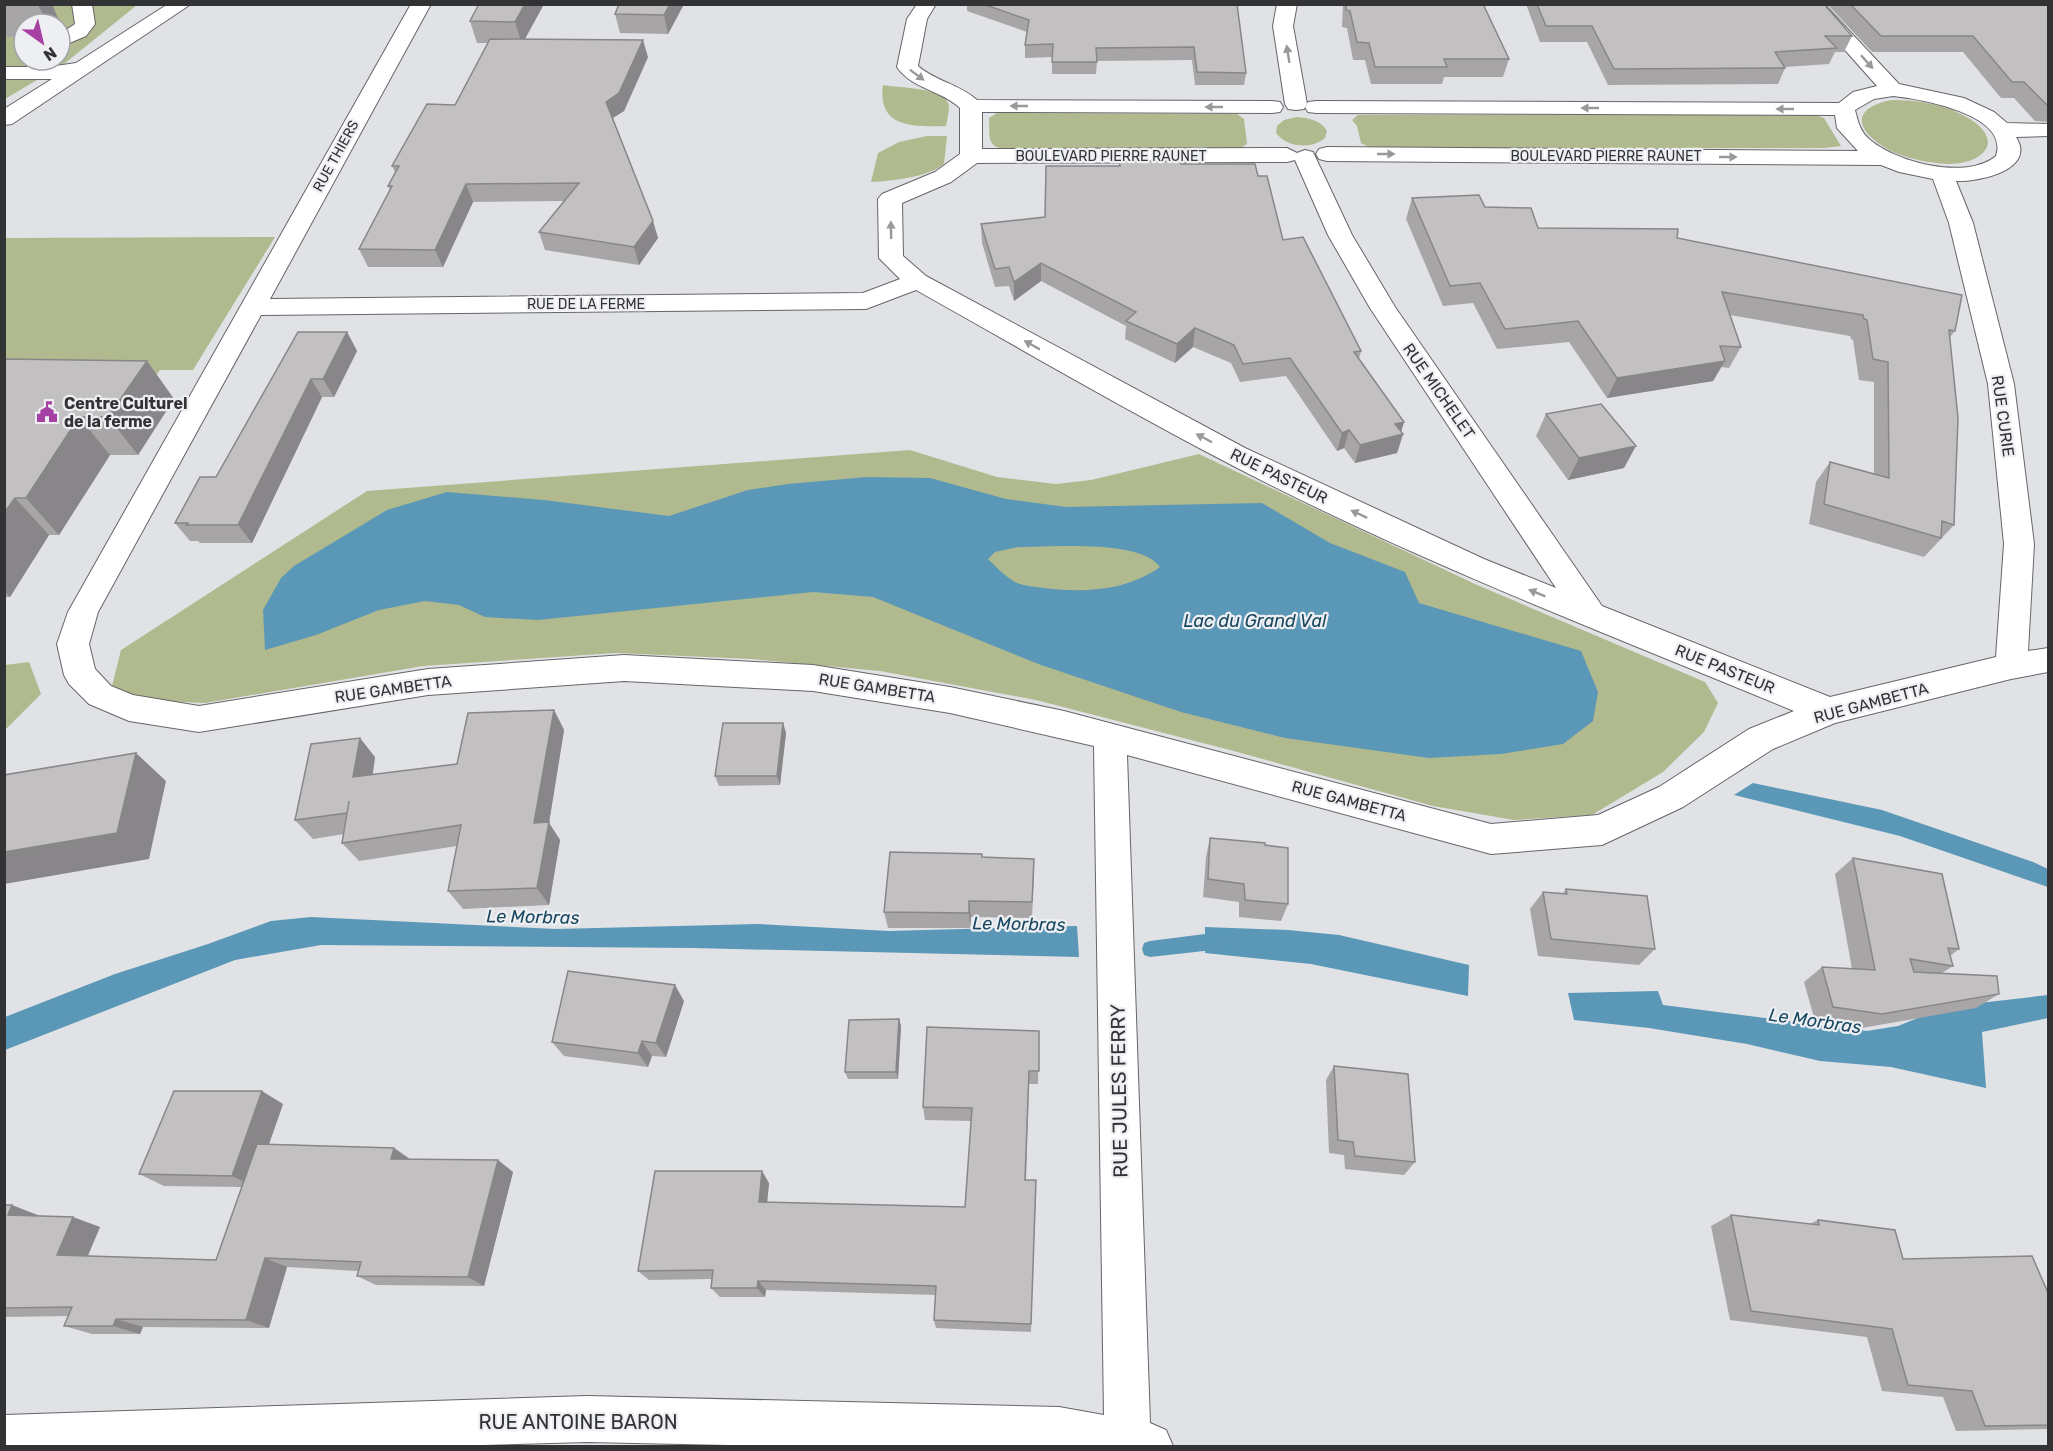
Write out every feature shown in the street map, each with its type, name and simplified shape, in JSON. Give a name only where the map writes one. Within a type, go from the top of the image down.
[{"type":"street","points":[[72,36],[79,33],[86,25],[87,19],[81,4]]},
{"type":"street","points":[[4,119],[182,4]]},
{"type":"street","name":"RUE THIERS","points":[[251,307],[421,4]]},
{"type":"street","points":[[927,4],[916,19],[907,67],[918,78],[960,94],[971,106],[971,156]]},
{"type":"street","points":[[1287,4],[1283,26],[1306,106]]},
{"type":"street","points":[[1813,4],[1893,90]]},
{"type":"street","points":[[4,73],[49,73],[83,68]]},
{"type":"street","points":[[971,106],[1844,109],[1854,99],[1870,93],[1893,90],[1917,92],[1959,103],[1987,117],[2001,130],[2049,130]]},
{"type":"street","points":[[1306,106],[1329,112],[1347,130],[1345,142],[1306,155]]},
{"type":"street","name":"BOULEVARD PIERRE RAUNET","points":[[1272,107],[1253,119],[1252,131],[1266,147],[1306,155]]},
{"type":"street","name":"BOULEVARD PIERRE RAUNET","points":[[1844,109],[1843,121],[1850,134],[1864,147],[1912,168],[1942,174],[1976,172],[2001,164],[2008,154],[2008,143],[2001,130]]},
{"type":"street","name":"RUE MICHELET","points":[[1306,155],[1322,201],[1362,276],[1421,368],[1480,449],[1591,615]]},
{"type":"street","name":"BOULEVARD PIERRE RAUNET","points":[[971,156],[1885,158]]},
{"type":"street","name":"RUE PASTEUR","points":[[971,156],[959,169],[890,199],[891,258],[916,281],[1235,455],[1473,567],[1829,711]]},
{"type":"street","name":"RUE CURIE","points":[[1942,174],[1961,223],[2001,384],[2019,544],[2012,666]]},
{"type":"street","name":"RUE DE LA FERME","points":[[251,307],[867,302],[916,281]]},
{"type":"street","name":"RUE GAMBETTA","points":[[251,307],[83,612],[73,644],[80,675],[100,695],[129,708],[199,718],[429,682],[624,668],[813,678],[950,700],[1110,736],[1491,839],[1602,830],[1671,797],[1761,739],[1829,711],[2012,666],[2049,660]]},
{"type":"street","name":"RUE JULES FERRY","points":[[1110,736],[1136,1445]]},
{"type":"street","name":"RUE ANTOINE BARON","points":[[4,1438],[587,1419],[1059,1430],[1136,1445]]},
{"type":"green space","points":[[4,5],[137,5],[72,58],[72,12],[12,12],[12,72],[51,72],[5,99]]},
{"type":"green space","points":[[883,85],[940,95],[949,106],[946,126],[910,125],[892,117],[886,110]]},
{"type":"green space","points":[[1891,100],[1932,104],[1961,114],[1981,128],[1987,136],[1988,144],[1985,151],[1970,161],[1947,164],[1910,158],[1886,148],[1868,134],[1863,126],[1862,118],[1866,111],[1875,105]]},
{"type":"green space","points":[[997,113],[1237,114],[1244,119],[1247,144],[1241,148],[1000,148],[993,144],[989,132],[989,118]]},
{"type":"green space","points":[[1813,114],[1824,118],[1841,146],[1825,148],[1371,148],[1361,143],[1357,126],[1352,120],[1358,115]]},
{"type":"green space","points":[[1297,117],[1321,124],[1327,131],[1325,138],[1313,144],[1299,145],[1280,138],[1276,133],[1277,126],[1284,120]]},
{"type":"green space","points":[[927,136],[947,136],[944,164],[919,175],[871,182],[878,153],[899,142]]},
{"type":"green space","points":[[275,237],[193,370],[160,370],[129,413],[5,410],[5,238]]},
{"type":"green space","points":[[910,450],[997,477],[1056,484],[1091,480],[1199,454],[1475,584],[1705,682],[1718,703],[1704,732],[1663,772],[1592,815],[1514,820],[1433,806],[1036,700],[880,671],[752,659],[616,653],[423,666],[205,703],[140,700],[112,686],[121,650],[367,491]]},
{"type":"green space","points":[[29,662],[41,694],[5,730],[5,665]]},
{"type":"water","name":"Lac du Grand Val","points":[[867,477],[930,478],[1006,499],[1066,507],[1262,503],[1330,543],[1405,572],[1419,603],[1581,651],[1598,692],[1593,721],[1563,744],[1501,754],[1429,758],[1285,738],[1181,712],[1041,665],[873,597],[813,592],[538,620],[485,617],[459,605],[425,601],[379,610],[316,635],[265,650],[263,610],[281,578],[294,566],[387,510],[447,492],[544,500],[669,516],[748,490]],"holes":[[[1018,547],[1115,548],[1150,558],[1160,567],[1119,586],[1089,590],[1059,590],[1028,586],[1010,579],[988,559],[995,552]]]},
{"type":"water","points":[[1753,783],[1882,810],[2033,862],[2048,869],[2048,887],[1900,836],[1734,795]]},
{"type":"water","points":[[311,917],[556,929],[758,924],[889,931],[1077,926],[1079,957],[693,948],[321,945],[235,960],[5,1050],[5,1017],[115,974],[271,921]]},
{"type":"water","points":[[1205,927],[1288,930],[1339,935],[1469,965],[1468,996],[1311,964],[1205,953]]},
{"type":"water","points":[[1658,991],[1663,1005],[1867,1031],[1898,1026],[1945,1007],[2048,995],[2048,1018],[1982,1032],[1986,1088],[1891,1067],[1820,1061],[1747,1044],[1649,1028],[1574,1020],[1568,993]]},
{"type":"building","points":[[479,4],[525,4],[515,22],[470,21]]},
{"type":"building","points":[[619,4],[670,4],[664,15],[615,14]]},
{"type":"building","points":[[983,4],[1237,4],[1246,73],[1197,72],[1194,47],[1096,48],[1097,62],[1052,62],[1053,44],[1025,45],[1029,20]]},
{"type":"building","points":[[1346,4],[1483,4],[1509,59],[1444,59],[1447,67],[1375,67],[1369,43],[1357,42],[1350,11],[1346,10]]},
{"type":"building","points":[[1537,4],[1824,4],[1852,36],[1825,36],[1837,48],[1775,52],[1785,68],[1614,69],[1592,26],[1546,26]]},
{"type":"building","points":[[1850,4],[2049,4],[2049,105],[2024,82],[2012,82],[1973,36],[1881,36]]},
{"type":"building","points":[[490,39],[643,40],[619,93],[606,102],[653,221],[634,247],[539,232],[579,183],[466,184],[435,250],[359,249],[392,186],[388,186],[399,166],[392,166],[427,104],[455,105]]},
{"type":"building","points":[[1119,161],[1255,164],[1258,176],[1267,176],[1283,240],[1303,237],[1361,351],[1354,352],[1404,422],[1395,424],[1403,434],[1360,445],[1349,430],[1342,433],[1290,358],[1243,364],[1234,345],[1195,328],[1177,344],[1126,321],[1136,312],[1041,263],[1014,282],[1009,267],[995,269],[981,224],[1045,217],[1046,166],[1120,166]]},
{"type":"building","points":[[1479,195],[1485,207],[1531,208],[1538,228],[1678,229],[1677,238],[1962,295],[1955,331],[1949,330],[1958,418],[1954,525],[1942,521],[1941,538],[1824,504],[1830,462],[1889,478],[1888,362],[1873,359],[1867,320],[1863,315],[1722,292],[1741,347],[1720,346],[1725,361],[1617,378],[1578,321],[1505,329],[1480,283],[1450,286],[1412,198]]},
{"type":"building","points":[[298,332],[347,332],[323,379],[311,379],[238,525],[175,523],[200,477],[216,477]]},
{"type":"building","points":[[4,359],[147,361],[108,417],[79,417],[26,498],[15,498],[4,513]]},
{"type":"building","points":[[1601,404],[1636,446],[1579,458],[1546,414]]},
{"type":"building","points":[[554,710],[534,823],[549,822],[537,888],[448,891],[461,825],[342,843],[347,813],[295,820],[311,744],[360,738],[353,777],[457,764],[468,713]]},
{"type":"building","points":[[723,723],[783,723],[777,776],[715,776]]},
{"type":"building","points":[[136,753],[117,833],[4,852],[4,775]]},
{"type":"building","points":[[1210,838],[1265,843],[1265,845],[1288,848],[1288,904],[1245,900],[1244,884],[1208,879]]},
{"type":"building","points":[[890,852],[982,854],[982,857],[1034,859],[1032,902],[969,901],[969,913],[884,912]]},
{"type":"building","points":[[1853,858],[1942,874],[1959,949],[1948,948],[1953,966],[1910,959],[1914,972],[1997,976],[1999,994],[1882,1014],[1833,1007],[1822,967],[1875,970]]},
{"type":"building","points":[[1566,889],[1647,896],[1655,949],[1551,939],[1543,892],[1567,894]]},
{"type":"building","points":[[568,971],[675,985],[656,1043],[642,1041],[638,1053],[552,1042]]},
{"type":"building","points":[[899,1019],[896,1072],[845,1072],[849,1020]]},
{"type":"building","points":[[927,1027],[1039,1031],[1039,1071],[1029,1071],[1025,1180],[1036,1180],[1031,1324],[934,1320],[936,1286],[758,1281],[757,1288],[711,1288],[713,1270],[638,1271],[655,1171],[762,1171],[759,1202],[965,1207],[972,1108],[923,1107]]},
{"type":"building","points":[[1334,1066],[1408,1074],[1415,1162],[1355,1156],[1353,1142],[1338,1140]]},
{"type":"building","points":[[174,1091],[262,1091],[232,1176],[139,1174]]},
{"type":"building","points":[[257,1144],[394,1148],[391,1159],[498,1160],[468,1277],[357,1276],[361,1262],[265,1258],[246,1320],[116,1319],[113,1326],[64,1326],[72,1307],[4,1308],[4,1205],[12,1205],[8,1215],[73,1217],[57,1255],[216,1260]]},
{"type":"building","points":[[1731,1215],[1819,1225],[1818,1220],[1895,1230],[1903,1259],[2032,1256],[2049,1295],[2049,1425],[1985,1426],[1972,1391],[1908,1385],[1892,1329],[1751,1311]]},
{"type":"waterway","name":"Le Morbras","points":[[1150,949],[1205,942],[1225,943]]},
{"type":"place","name":"Centre Culturel de la ferme","points":[[47,412]]}]
